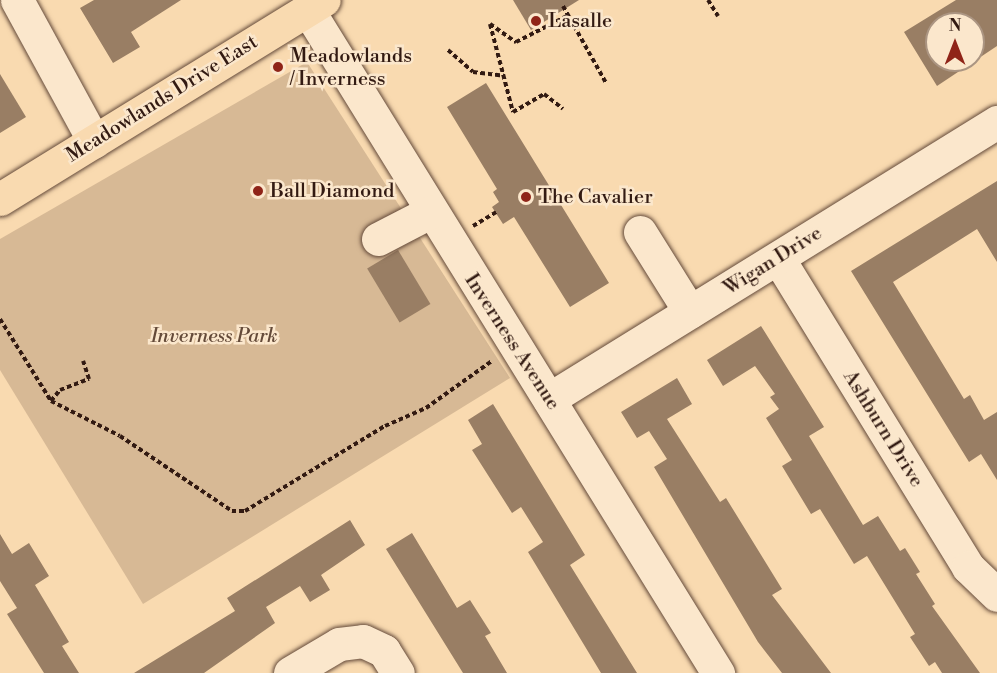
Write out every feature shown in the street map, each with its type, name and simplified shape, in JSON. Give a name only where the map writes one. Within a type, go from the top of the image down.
[{"type":"main road","name":"Meadowlands Drive East","points":[[0,199],[316,5]]},
{"type":"street","points":[[17,0],[94,141]]},
{"type":"street","name":"Inverness Avenue","points":[[316,5],[430,212],[513,346],[549,399],[718,673]]},
{"type":"street","name":"Wigan Drive","points":[[549,399],[997,122]]},
{"type":"street","points":[[378,239],[430,212]]},
{"type":"street","points":[[640,232],[690,312]]},
{"type":"street","name":"Ashburn Drive","points":[[778,258],[968,567],[997,595]]},
{"type":"street","points":[[290,673],[339,644],[363,641],[384,651],[398,673]]},
{"type":"path","points":[[708,0],[718,16]]},
{"type":"path","points":[[563,6],[606,83]]},
{"type":"path","points":[[563,109],[544,94],[513,112],[490,24],[516,42],[567,16]]},
{"type":"path","points":[[448,50],[473,72],[504,76]]},
{"type":"path","points":[[0,319],[51,401],[120,436],[232,510],[244,511],[385,426],[426,408],[513,346]]},
{"type":"path","points":[[51,401],[60,390],[89,379],[83,361]]},
{"type":"green space","name":"Inverness Park","points":[[307,62],[510,378],[143,604],[0,370],[0,239]]},
{"type":"building","points":[[94,0],[181,0],[131,32],[140,47],[113,63],[80,8]]},
{"type":"building","name":"Lasalle","points":[[513,0],[579,0],[531,30]]},
{"type":"building","points":[[956,0],[997,0],[997,46],[985,54],[985,12],[936,12]]},
{"type":"building","points":[[925,19],[925,66],[904,32]]},
{"type":"building","points":[[928,72],[958,72],[937,86]]},
{"type":"building","points":[[0,74],[26,117],[0,133]]},
{"type":"building","name":"The Cavalier","points":[[486,83],[609,283],[570,307],[514,217],[503,224],[492,207],[499,202],[493,192],[497,189],[447,107]]},
{"type":"building","points":[[997,181],[997,262],[977,229],[893,282],[964,399],[970,395],[984,420],[997,412],[997,480],[981,454],[969,462],[851,271]]},
{"type":"building","points":[[398,250],[430,304],[400,323],[367,269]]},
{"type":"building","points":[[761,326],[824,427],[809,436],[863,525],[878,516],[900,551],[905,548],[920,572],[916,574],[935,604],[932,606],[980,673],[942,673],[935,662],[929,666],[910,637],[915,634],[867,556],[854,564],[820,509],[811,514],[782,466],[792,460],[766,418],[779,409],[770,397],[775,394],[755,366],[723,386],[707,360]]},
{"type":"building","points":[[677,378],[692,404],[667,419],[720,502],[726,498],[782,589],[772,595],[831,673],[782,673],[758,642],[654,467],[667,459],[649,431],[637,438],[621,412]]},
{"type":"building","points":[[493,404],[585,555],[570,565],[637,673],[601,673],[528,552],[543,542],[521,507],[512,513],[472,450],[482,444],[468,420]]},
{"type":"building","points":[[350,520],[365,545],[321,575],[330,590],[310,602],[300,586],[266,607],[275,623],[204,673],[134,673],[235,611],[227,598]]},
{"type":"building","points":[[412,533],[457,608],[470,600],[491,633],[485,636],[507,673],[463,673],[386,549]]},
{"type":"building","points":[[0,534],[12,554],[29,543],[49,576],[35,585],[69,642],[62,646],[79,673],[44,673],[7,614],[17,608],[0,581]]},
{"type":"place","name":"Lasalle","points":[[536,21]]},
{"type":"place","name":"Meadowlands / Inverness","points":[[278,67]]},
{"type":"place","name":"Ball Diamond","points":[[258,191]]},
{"type":"place","name":"The Cavalier","points":[[526,197]]}]
